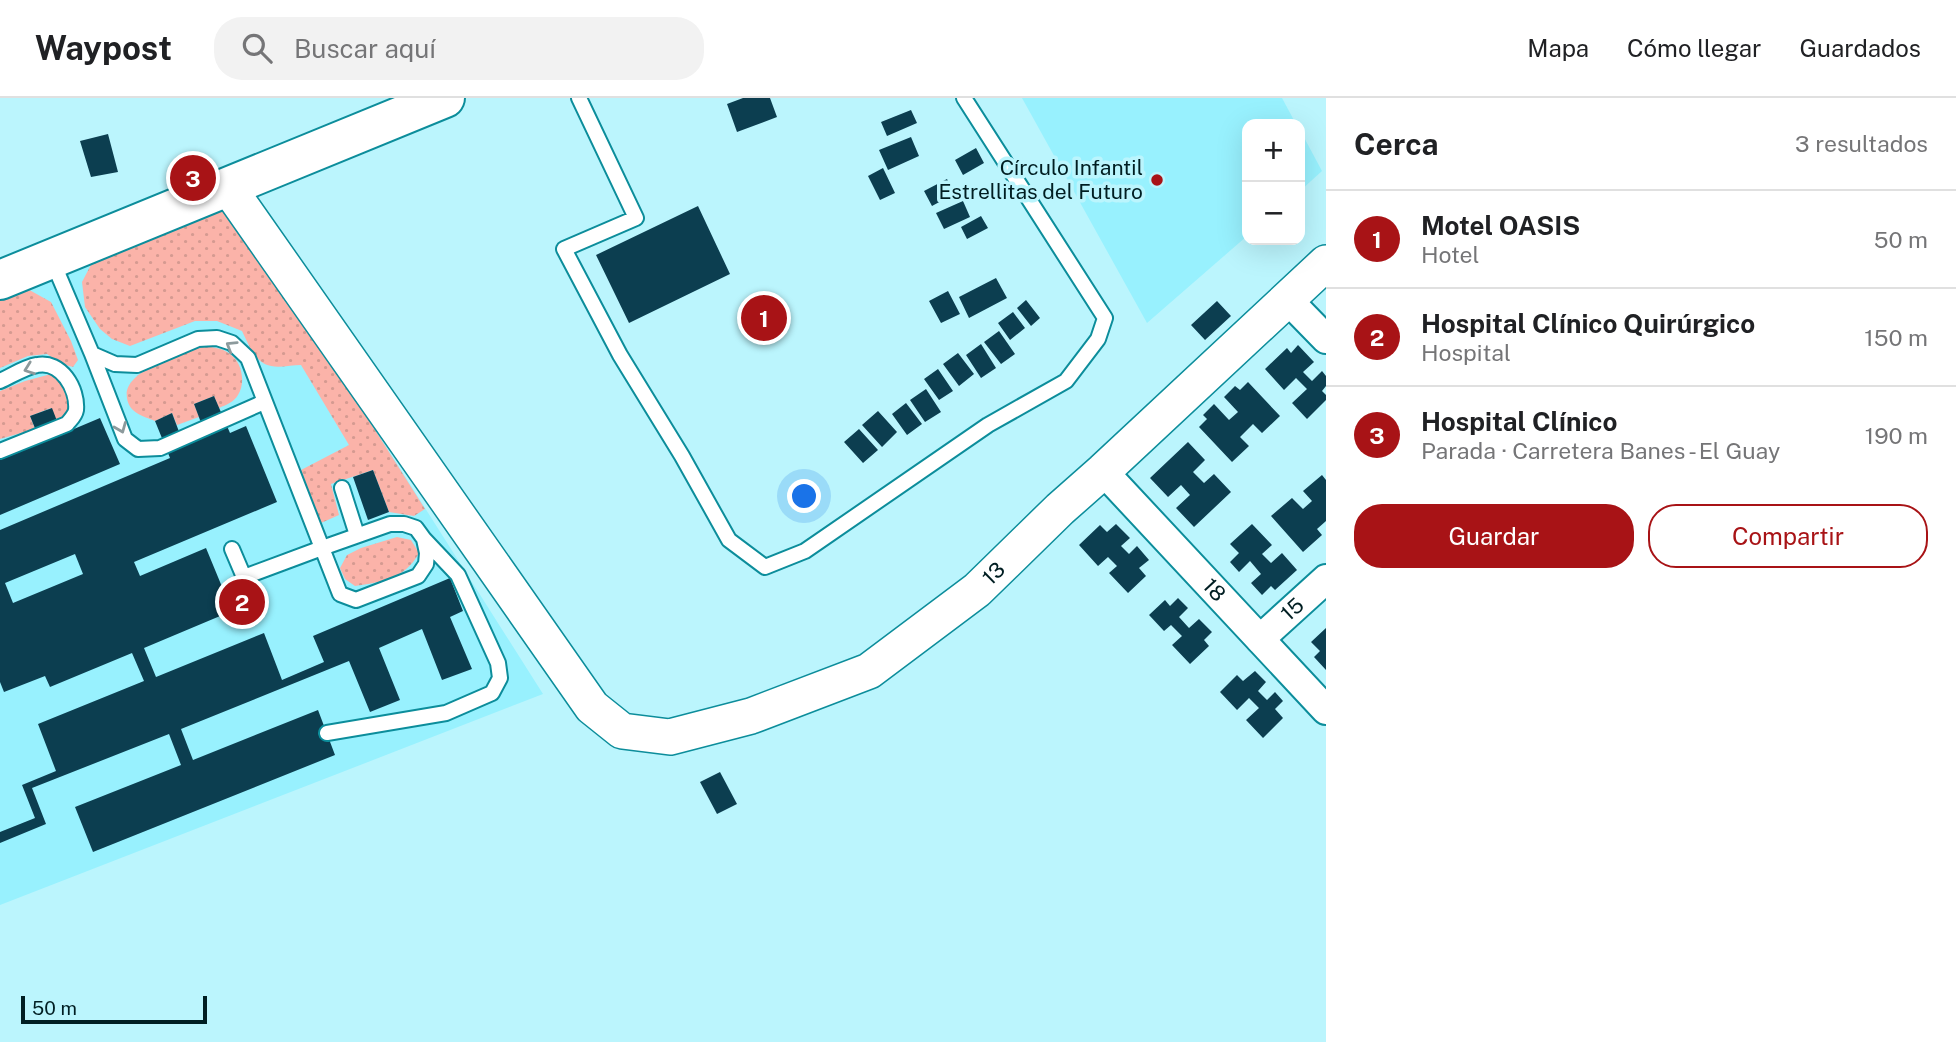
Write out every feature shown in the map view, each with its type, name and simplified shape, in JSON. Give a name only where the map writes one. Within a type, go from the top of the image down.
[{"type":"main road","points":[[0,280],[445,98]]},
{"type":"street","name":"13","points":[[228,187],[592,707],[622,731],[670,737],[751,716],[869,671],[977,590],[1060,509],[1326,263]]},
{"type":"street","points":[[1287,299],[1326,338]]},
{"type":"street","name":"18","points":[[1103,471],[1326,709]]},
{"type":"street","name":"15","points":[[1261,639],[1326,579]]},
{"type":"lane","points":[[579,98],[636,218],[564,249],[620,355],[682,456],[729,540],[765,567],[805,551],[988,425],[1066,381],[1098,338],[1105,318],[964,98]]},
{"type":"lane","points":[[51,259],[125,439],[138,449],[160,448],[264,402]]},
{"type":"lane","points":[[92,354],[116,364],[137,365],[198,340],[217,338],[232,343],[248,358],[340,594],[356,600],[418,576],[426,564],[424,540]]},
{"type":"lane","points":[[0,381],[38,365],[52,366],[69,382],[76,409],[74,416],[66,424],[0,451]]},
{"type":"lane","points":[[342,488],[358,535]]},
{"type":"lane","points":[[244,577],[390,524],[404,524],[416,528],[458,575],[499,663],[500,678],[492,693],[446,713],[327,733]]},
{"type":"lane","points":[[232,549],[255,603]]},
{"type":"shaded area","name":"Círculo Infantil Estrellitas del Futuro","points":[[1022,98],[1282,98],[1293,119],[1242,119],[1242,240],[1147,323]]},
{"type":"shaded area","points":[[1305,139],[1322,171],[1305,186]]},
{"type":"shaded area","points":[[221,205],[236,210],[425,509],[414,516],[389,512],[373,470],[331,484],[339,515],[321,523],[301,470],[349,445],[301,365],[278,367],[265,364],[253,352],[242,331],[217,321],[195,321],[130,346],[112,339],[100,329],[85,307],[82,282],[94,259]]},
{"type":"shaded area","points":[[236,210],[543,694],[0,905],[0,297]]},
{"type":"shaded area","points":[[24,287],[51,302],[78,360],[73,367],[62,364],[47,354],[28,356],[0,368],[0,297]]},
{"type":"shaded area","points":[[203,346],[224,350],[237,362],[242,373],[242,385],[234,400],[219,408],[214,396],[194,404],[199,417],[177,425],[172,413],[155,421],[137,413],[131,407],[127,398],[128,388],[134,379],[156,364]]},
{"type":"shaded area","points":[[51,374],[67,391],[69,406],[62,419],[57,422],[51,408],[30,416],[35,429],[0,439],[0,391]]},
{"type":"shaded area","points":[[397,537],[411,540],[419,553],[407,569],[383,581],[355,586],[345,579],[340,568],[347,555]]},
{"type":"building","points":[[743,98],[770,98],[777,117],[737,132],[727,104]]},
{"type":"building","points":[[911,110],[917,123],[887,136],[881,122]]},
{"type":"building","points":[[108,134],[118,172],[91,177],[80,141]]},
{"type":"building","points":[[911,137],[919,156],[888,170],[879,150]]},
{"type":"building","points":[[976,148],[984,163],[963,175],[955,160]]},
{"type":"building","points":[[883,168],[895,193],[880,200],[868,176]]},
{"type":"building","points":[[947,179],[954,194],[932,206],[924,191]]},
{"type":"building","points":[[963,201],[970,217],[944,229],[936,213]]},
{"type":"building","points":[[698,206],[730,274],[629,323],[596,255]]},
{"type":"building","points":[[981,216],[988,228],[967,239],[961,227]]},
{"type":"building","points":[[996,278],[1007,298],[969,318],[959,297]]},
{"type":"building","points":[[948,291],[960,314],[941,323],[929,301]]},
{"type":"building","points":[[1026,300],[1040,318],[1031,326],[1017,308]]},
{"type":"building","points":[[1217,301],[1231,316],[1205,340],[1191,325]]},
{"type":"building","points":[[1013,312],[1025,328],[1010,340],[998,323]]},
{"type":"building","points":[[999,331],[1015,354],[1001,364],[984,342]]},
{"type":"building","points":[[981,344],[996,368],[981,378],[966,355]]},
{"type":"building","points":[[1298,345],[1314,362],[1303,372],[1312,381],[1322,371],[1326,376],[1326,386],[1322,391],[1326,400],[1307,419],[1292,403],[1307,389],[1296,378],[1284,390],[1265,369],[1287,348],[1291,353]]},
{"type":"building","points":[[958,353],[974,374],[959,386],[943,364]]},
{"type":"building","points":[[938,369],[953,391],[939,400],[924,379]]},
{"type":"building","points":[[1248,382],[1280,416],[1262,433],[1253,424],[1240,437],[1249,446],[1232,462],[1199,427],[1207,419],[1203,415],[1214,404],[1229,420],[1238,412],[1224,397],[1235,386],[1240,390]]},
{"type":"building","points":[[926,389],[941,412],[925,422],[910,400]]},
{"type":"building","points":[[214,396],[230,433],[246,426],[277,502],[134,562],[140,576],[206,548],[232,611],[144,648],[156,677],[264,633],[282,680],[324,662],[313,636],[450,578],[463,611],[450,617],[472,669],[442,680],[422,629],[379,648],[400,700],[370,712],[349,661],[181,729],[193,760],[318,710],[335,755],[93,852],[75,807],[181,765],[169,734],[32,788],[46,824],[0,843],[0,832],[35,818],[22,785],[56,771],[38,724],[144,681],[132,653],[50,687],[45,676],[4,692],[0,682],[0,530],[170,458],[155,421],[172,413],[181,437],[203,428],[194,404]],"holes":[[[75,554],[83,574],[13,603],[5,583]]]},
{"type":"building","points":[[906,403],[922,424],[907,435],[892,414]]},
{"type":"building","points":[[52,408],[62,434],[100,418],[120,464],[0,515],[0,460],[41,443],[30,416]]},
{"type":"building","points":[[878,411],[897,432],[882,447],[862,425]]},
{"type":"building","points":[[859,429],[878,450],[863,463],[844,442]]},
{"type":"building","points":[[1188,442],[1205,460],[1193,472],[1204,483],[1214,474],[1231,492],[1194,527],[1176,508],[1190,495],[1181,485],[1168,497],[1150,478]]},
{"type":"building","points":[[373,470],[389,512],[368,520],[353,477]]},
{"type":"building","points":[[1322,475],[1326,480],[1326,521],[1317,529],[1322,535],[1303,552],[1271,516],[1292,498],[1303,509],[1312,501],[1303,491]]},
{"type":"building","points":[[1116,524],[1130,538],[1121,546],[1129,554],[1137,546],[1149,560],[1139,568],[1146,576],[1128,593],[1109,573],[1117,566],[1108,557],[1098,566],[1079,545],[1100,525],[1107,532]]},
{"type":"building","points":[[1252,524],[1272,545],[1262,554],[1271,563],[1282,553],[1297,570],[1275,590],[1271,586],[1262,595],[1251,583],[1261,574],[1250,561],[1239,572],[1230,562],[1239,553],[1230,544]]},
{"type":"building","points":[[1178,598],[1188,608],[1179,617],[1189,628],[1199,619],[1212,632],[1204,640],[1209,646],[1190,664],[1172,645],[1182,636],[1171,625],[1164,631],[1149,615],[1165,600],[1170,606]]},
{"type":"building","points":[[1326,628],[1326,670],[1314,657],[1320,651],[1311,642]]},
{"type":"building","points":[[1255,671],[1266,682],[1258,691],[1267,700],[1275,692],[1283,701],[1275,709],[1283,718],[1263,738],[1246,720],[1259,708],[1249,698],[1237,710],[1220,692],[1237,675],[1243,681]]},
{"type":"building","points":[[720,772],[737,804],[717,814],[700,782]]},
{"type":"place","name":"Hospital Clínico","points":[[193,178]]},
{"type":"place","name":"Círculo Infantil Estrellitas del Futuro","points":[[1157,180]]},
{"type":"place","name":"Motel OASIS","points":[[764,318]]},
{"type":"place","name":"Hospital Clínico Quirúrgico","points":[[242,602]]}]
